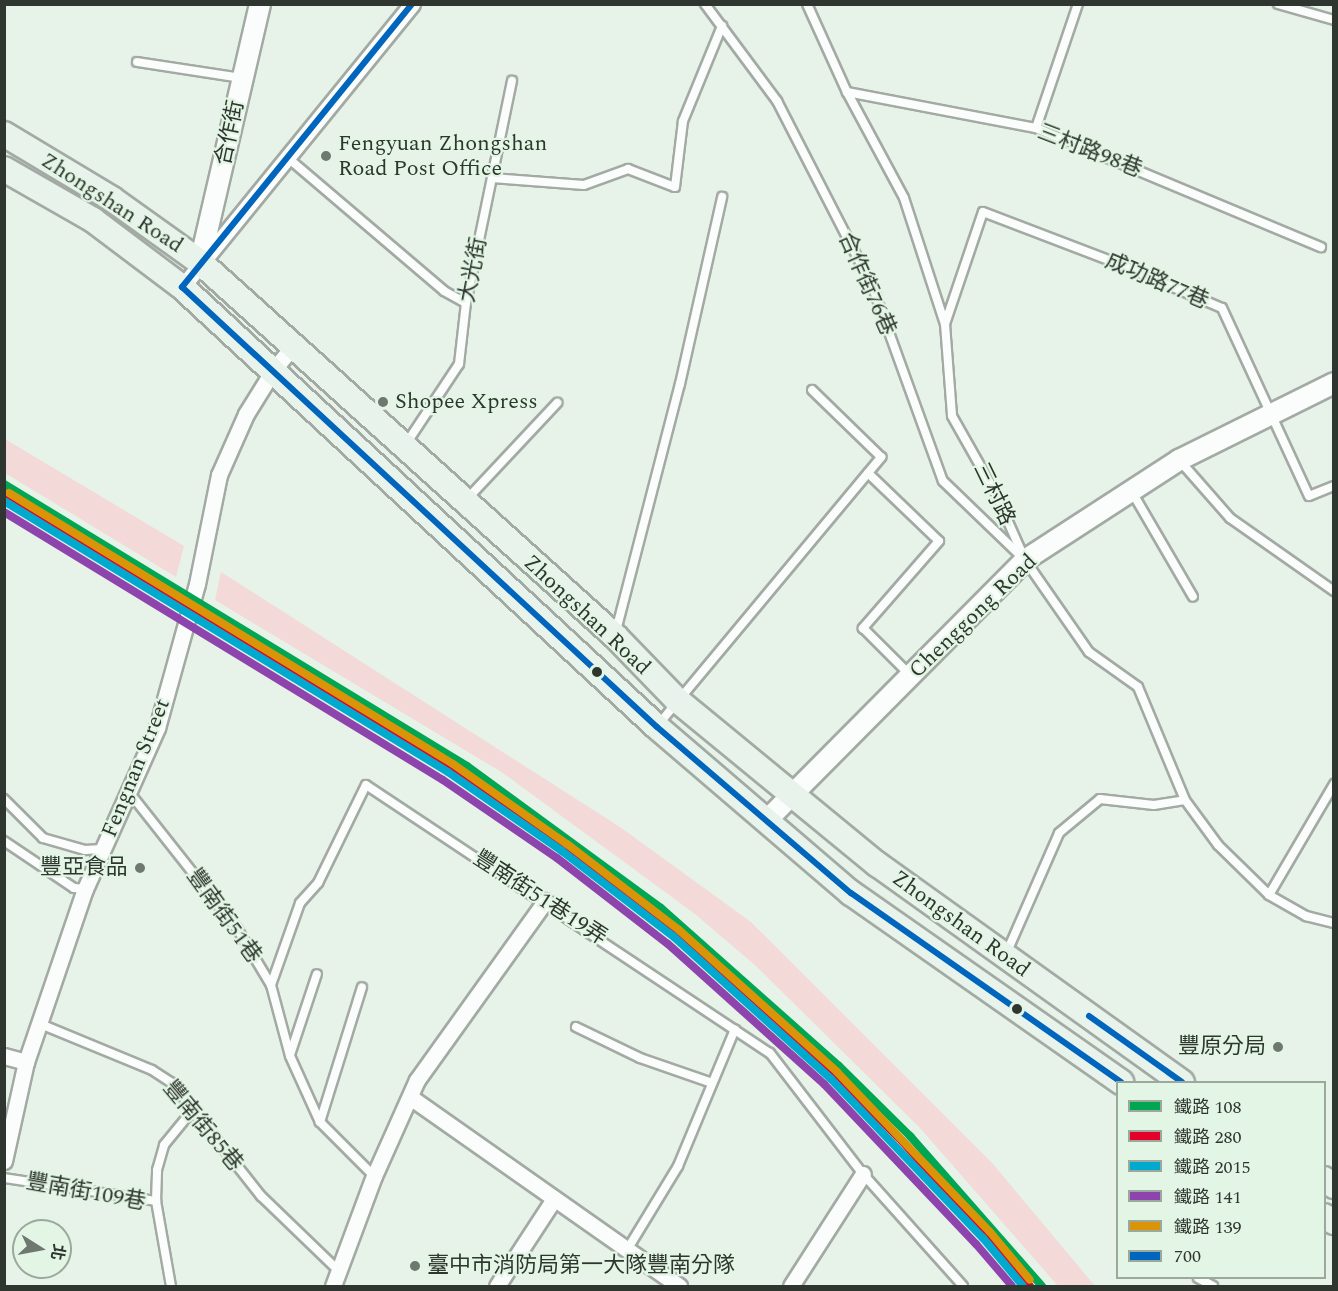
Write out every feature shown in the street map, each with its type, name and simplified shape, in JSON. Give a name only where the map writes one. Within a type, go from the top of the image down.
[{"type":"main road","name":"Zhongshan Road","points":[[4,134],[112,199],[200,262],[291,349],[406,446],[464,503],[615,636],[677,700],[790,795],[877,864],[1179,1081]]},
{"type":"main road","name":"Zhongshan Road","points":[[4,169],[93,220],[182,287],[274,369],[657,727],[768,819],[851,893],[1119,1081]]},
{"type":"street","points":[[182,287],[412,4]]},
{"type":"street","name":"合作街","points":[[200,262],[257,5]]},
{"type":"street","name":"Fengnan Street","points":[[4,1161],[26,1062],[85,889],[160,717],[197,584],[219,475],[246,414],[274,369],[291,349]]},
{"type":"street","name":"Chenggong Road","points":[[768,819],[1025,560],[1179,460],[1334,383]]},
{"type":"street","points":[[333,1287],[374,1176],[417,1080],[545,901]]},
{"type":"street","points":[[4,1056],[26,1062]]},
{"type":"street","points":[[410,1097],[680,1287]]},
{"type":"street","points":[[792,1287],[863,1174]]},
{"type":"street","points":[[497,1287],[554,1199]]},
{"type":"lane","name":"合作街76巷","points":[[705,4],[777,100],[873,288],[943,482],[1025,560]]},
{"type":"lane","name":"三村路","points":[[807,4],[847,92],[904,198],[945,324],[952,416],[994,492],[1025,560],[1089,652],[1138,687],[1185,800],[1218,844],[1269,895],[1306,916],[1334,924]]},
{"type":"lane","points":[[1036,129],[1078,4]]},
{"type":"lane","points":[[1278,4],[1334,20]]},
{"type":"lane","points":[[492,178],[584,184],[628,169],[675,187],[683,121],[722,26]]},
{"type":"lane","points":[[137,62],[242,79]]},
{"type":"lane","name":"大光街","points":[[406,446],[459,364],[466,303],[512,81]]},
{"type":"lane","name":"三村路98巷","points":[[847,92],[1036,129],[1321,248]]},
{"type":"lane","points":[[288,158],[444,291],[466,303]]},
{"type":"lane","points":[[615,636],[680,384],[722,197]]},
{"type":"lane","name":"成功路77巷","points":[[945,324],[983,212],[1222,308],[1309,496],[1334,486]]},
{"type":"lane","points":[[657,727],[677,700],[881,457],[812,390]]},
{"type":"lane","points":[[464,503],[557,403]]},
{"type":"lane","points":[[1179,460],[1230,518],[1334,591]]},
{"type":"lane","points":[[868,473],[939,541],[863,628],[911,676]]},
{"type":"lane","points":[[1131,490],[1192,597]]},
{"type":"lane","points":[[1269,895],[1334,784]]},
{"type":"lane","name":"豐南街51巷19弄","points":[[271,985],[300,903],[318,883],[366,785],[545,901],[770,1053],[863,1174],[963,1287]]},
{"type":"lane","name":"豐南街51巷","points":[[129,792],[238,930],[271,985],[290,1056],[320,1122],[374,1176]]},
{"type":"lane","points":[[4,799],[43,838],[85,850],[102,849]]},
{"type":"lane","points":[[1006,955],[1059,833],[1100,799],[1154,805],[1185,800]]},
{"type":"lane","points":[[4,841],[74,888],[85,889]]},
{"type":"lane","points":[[290,1056],[317,974]]},
{"type":"lane","points":[[320,1122],[362,987]]},
{"type":"lane","name":"豐南街85巷","points":[[38,1023],[152,1070],[172,1083],[191,1112],[261,1196],[340,1272]]},
{"type":"lane","points":[[576,1027],[640,1058],[712,1083]]},
{"type":"lane","points":[[627,1250],[678,1166],[735,1029]]},
{"type":"lane","points":[[156,1202],[157,1170],[164,1145],[191,1112]]},
{"type":"lane","name":"豐南街109巷","points":[[4,1178],[156,1202],[171,1287]]},
{"type":"lane","points":[[1200,1279],[1213,1287]]},
{"type":"shaded area","points":[[5,439],[184,546],[176,577],[5,473]]},
{"type":"shaded area","points":[[221,572],[620,827],[751,922],[993,1164],[1095,1286],[1058,1286],[920,1128],[756,966],[695,914],[503,773],[215,600]]},
{"type":"rail line","name":"108","points":[[4,484],[467,766],[661,908],[839,1066],[910,1136],[1042,1286]]},
{"type":"rail line","name":"139","points":[[9,493],[453,764],[567,844],[679,930],[837,1072],[990,1232],[1030,1280]]},
{"type":"rail line","name":"280","points":[[4,495],[462,773],[655,915],[833,1073],[903,1142],[1030,1286]]},
{"type":"rail line","name":"2015","points":[[4,501],[448,772],[562,851],[674,937],[830,1078],[983,1238],[1023,1286]]},
{"type":"rail line","name":"141","points":[[4,512],[443,780],[557,858],[668,944],[824,1084],[976,1244],[1012,1286]]},
{"type":"transit line","name":"700","points":[[412,4],[182,287],[657,727],[851,893],[1120,1081]]},
{"type":"transit line","name":"700","points":[[1089,1016],[1181,1081]]},
{"type":"place","name":"Fengyuan Zhongshan Road Post Office","points":[[326,156]]},
{"type":"place","name":"Shopee Xpress","points":[[383,402]]},
{"type":"place","name":"豐亞食品","points":[[140,868]]},
{"type":"place","name":"豐原分局","points":[[1278,1047]]},
{"type":"place","name":"臺中市消防局第一大隊豐南分隊","points":[[415,1266]]}]
